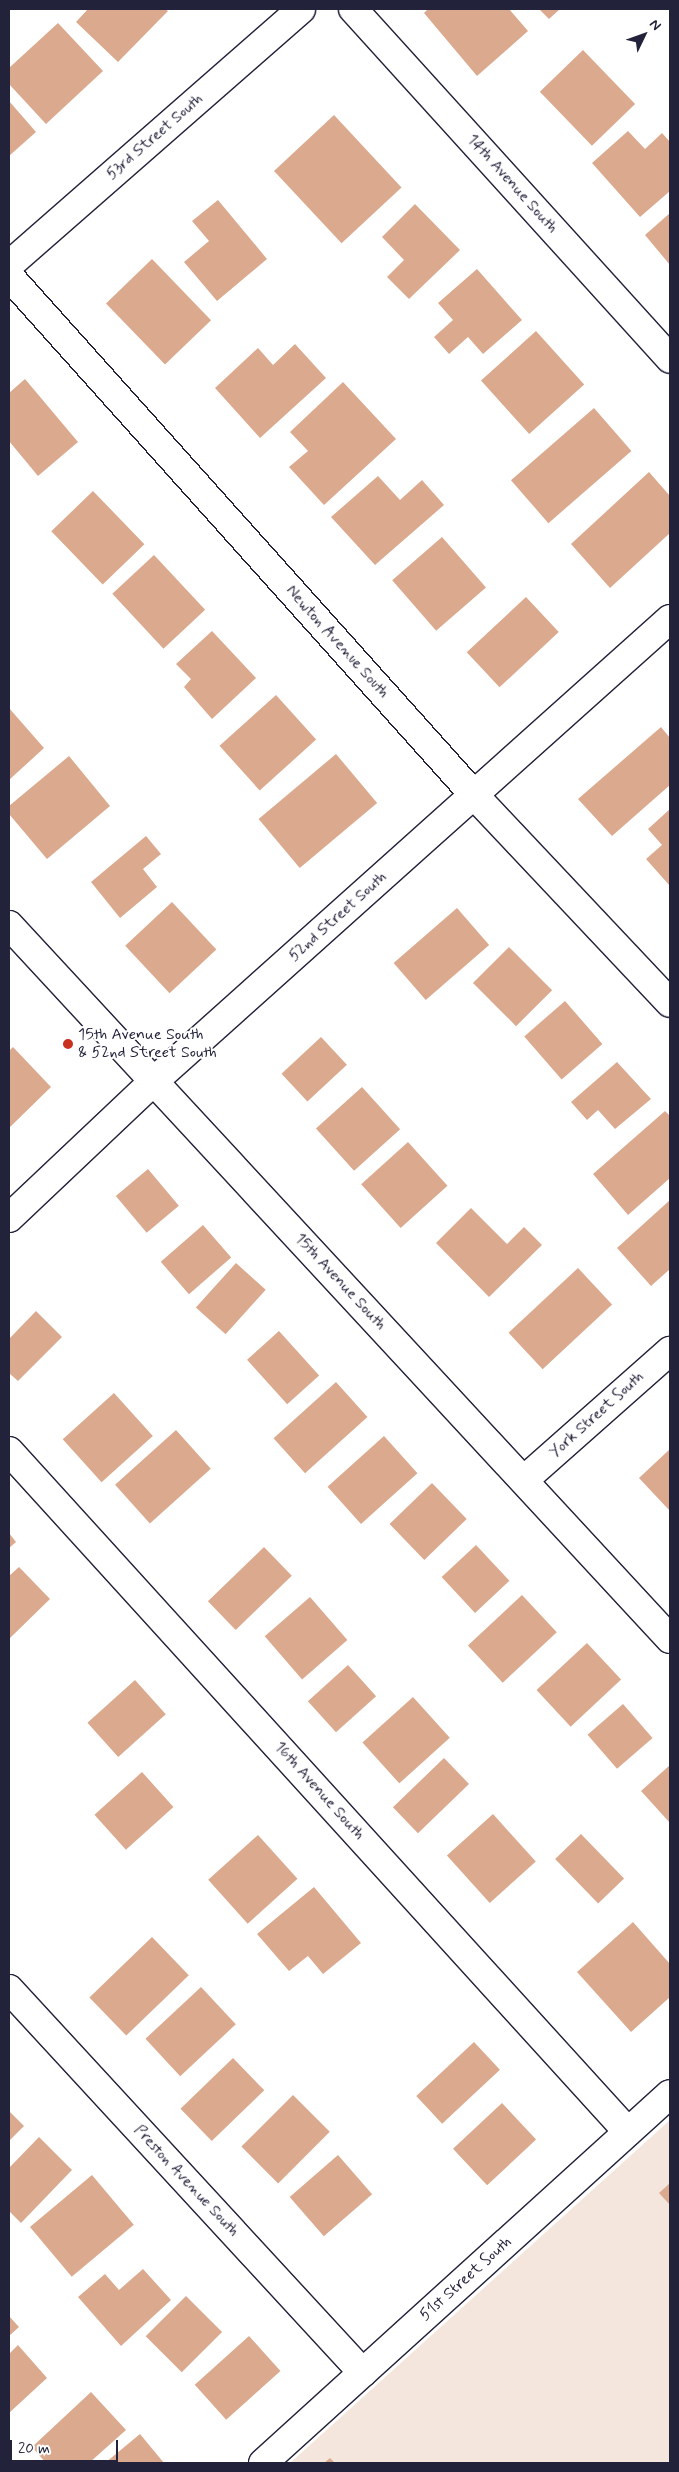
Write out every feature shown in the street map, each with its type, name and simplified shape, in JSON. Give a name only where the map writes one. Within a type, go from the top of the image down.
[{"type":"street","name":"53rd Street South","points":[[9,265],[301,9]]},
{"type":"street","name":"14th Avenue South","points":[[353,9],[670,359]]},
{"type":"street","name":"Newton Avenue South","points":[[9,276],[475,796],[670,1003]]},
{"type":"street","name":"52nd Street South","points":[[9,1218],[153,1082],[475,796],[670,619]]},
{"type":"street","name":"15th Avenue South","points":[[9,925],[670,1639]]},
{"type":"street","name":"York Street South","points":[[524,1480],[670,1351]]},
{"type":"street","name":"16th Avenue South","points":[[9,1451],[628,2132]]},
{"type":"street","name":"Preston Avenue South","points":[[9,1989],[363,2372]]},
{"type":"street","name":"51st Street South","points":[[263,2463],[670,2094]]},
{"type":"shaded area","points":[[670,2120],[670,2463],[290,2463]]},
{"type":"building","points":[[88,9],[165,9],[168,11],[118,62],[76,22]]},
{"type":"building","points":[[428,9],[509,9],[528,31],[477,76],[424,13]]},
{"type":"building","points":[[539,9],[560,9],[549,19]]},
{"type":"building","points":[[58,23],[103,71],[46,124],[9,84],[9,68]]},
{"type":"building","points":[[583,50],[635,104],[592,146],[540,92]]},
{"type":"building","points":[[9,101],[36,132],[9,156]]},
{"type":"building","points":[[334,115],[402,187],[342,243],[274,171]]},
{"type":"building","points":[[628,131],[645,149],[662,133],[670,142],[670,191],[640,217],[592,163]]},
{"type":"building","points":[[218,200],[267,259],[217,301],[184,262],[209,241],[192,221]]},
{"type":"building","points":[[415,204],[460,250],[409,299],[387,277],[404,260],[382,237]]},
{"type":"building","points":[[670,213],[670,265],[645,235]]},
{"type":"building","points":[[152,259],[211,320],[165,365],[106,303]]},
{"type":"building","points":[[477,269],[522,320],[483,354],[468,337],[449,354],[434,337],[453,320],[438,303]]},
{"type":"building","points":[[536,331],[584,385],[529,434],[481,381]]},
{"type":"building","points":[[295,344],[326,378],[260,438],[215,388],[258,348],[273,365]]},
{"type":"building","points":[[25,379],[78,442],[38,476],[9,441],[9,393]]},
{"type":"building","points":[[343,382],[396,439],[324,505],[289,467],[308,451],[290,432]]},
{"type":"building","points":[[594,408],[631,451],[548,523],[511,480]]},
{"type":"building","points":[[649,472],[670,496],[670,533],[610,588],[571,544]]},
{"type":"building","points":[[378,476],[400,500],[422,480],[444,505],[375,565],[331,517]]},
{"type":"building","points":[[93,491],[144,544],[103,585],[51,531]]},
{"type":"building","points":[[442,537],[486,588],[436,631],[392,580]]},
{"type":"building","points":[[154,555],[205,610],[163,649],[112,594]]},
{"type":"building","points":[[526,597],[559,632],[499,687],[467,652]]},
{"type":"building","points":[[212,631],[256,678],[212,719],[184,687],[191,679],[176,664]]},
{"type":"building","points":[[276,695],[316,740],[260,790],[220,746]]},
{"type":"building","points":[[9,708],[44,748],[9,780]]},
{"type":"building","points":[[661,727],[670,738],[670,785],[612,836],[578,799]]},
{"type":"building","points":[[336,754],[377,803],[300,868],[259,819]]},
{"type":"building","points":[[69,756],[110,806],[47,859],[9,814],[9,806]]},
{"type":"building","points":[[670,809],[670,886],[646,859],[662,845],[648,829]]},
{"type":"building","points":[[146,836],[161,854],[143,869],[157,887],[120,918],[91,882]]},
{"type":"building","points":[[172,902],[216,950],[170,993],[125,946]]},
{"type":"building","points":[[457,908],[489,945],[426,1000],[394,963]]},
{"type":"building","points":[[509,947],[552,990],[516,1026],[473,983]]},
{"type":"building","points":[[565,1001],[602,1044],[562,1079],[524,1036]]},
{"type":"building","points":[[321,1037],[347,1065],[307,1102],[282,1074]]},
{"type":"building","points":[[13,1047],[51,1087],[9,1128],[9,1051]]},
{"type":"building","points":[[617,1062],[651,1099],[615,1129],[598,1110],[587,1120],[571,1102]]},
{"type":"building","points":[[362,1087],[400,1129],[354,1171],[316,1128]]},
{"type":"building","points":[[665,1111],[670,1116],[670,1178],[628,1215],[593,1174]]},
{"type":"building","points":[[408,1142],[447,1186],[401,1228],[361,1184]]},
{"type":"building","points":[[148,1169],[179,1206],[147,1233],[116,1196]]},
{"type":"building","points":[[670,1200],[670,1269],[651,1286],[617,1248]]},
{"type":"building","points":[[471,1208],[507,1244],[524,1227],[542,1245],[489,1297],[436,1243]]},
{"type":"building","points":[[203,1225],[231,1257],[189,1294],[161,1262]]},
{"type":"building","points":[[236,1263],[266,1290],[226,1334],[196,1308]]},
{"type":"building","points":[[578,1268],[612,1305],[543,1369],[509,1333]]},
{"type":"building","points":[[36,1311],[62,1337],[18,1381],[9,1373],[9,1339]]},
{"type":"building","points":[[279,1331],[319,1376],[287,1404],[247,1360]]},
{"type":"building","points":[[336,1382],[367,1417],[305,1473],[274,1438]]},
{"type":"building","points":[[114,1393],[153,1436],[102,1482],[63,1439]]},
{"type":"building","points":[[176,1430],[211,1469],[150,1524],[115,1485]]},
{"type":"building","points":[[384,1436],[417,1473],[361,1524],[328,1487]]},
{"type":"building","points":[[670,1449],[670,1509],[669,1510],[639,1478]]},
{"type":"building","points":[[432,1483],[467,1519],[424,1560],[390,1524]]},
{"type":"building","points":[[9,1533],[16,1542],[9,1548]]},
{"type":"building","points":[[476,1545],[509,1581],[475,1613],[442,1577]]},
{"type":"building","points":[[264,1547],[292,1576],[236,1630],[208,1601]]},
{"type":"building","points":[[19,1567],[50,1599],[9,1639],[9,1576]]},
{"type":"building","points":[[522,1595],[557,1632],[503,1683],[468,1645]]},
{"type":"building","points":[[310,1597],[347,1640],[302,1679],[265,1636]]},
{"type":"building","points":[[587,1643],[621,1680],[571,1727],[537,1690]]},
{"type":"building","points":[[348,1665],[376,1696],[336,1732],[308,1701]]},
{"type":"building","points":[[135,1680],[166,1714],[118,1757],[87,1723]]},
{"type":"building","points":[[413,1697],[450,1738],[399,1783],[362,1743]]},
{"type":"building","points":[[623,1704],[653,1738],[617,1769],[588,1735]]},
{"type":"building","points":[[444,1758],[469,1784],[418,1833],[393,1807]]},
{"type":"building","points":[[670,1765],[670,1823],[641,1791]]},
{"type":"building","points":[[142,1772],[173,1807],[126,1850],[94,1815]]},
{"type":"building","points":[[493,1814],[536,1862],[490,1903],[447,1855]]},
{"type":"building","points":[[581,1834],[624,1879],[598,1904],[555,1859]]},
{"type":"building","points":[[258,1835],[297,1879],[248,1924],[208,1880]]},
{"type":"building","points":[[314,1887],[361,1943],[323,1974],[308,1956],[289,1971],[257,1934]]},
{"type":"building","points":[[633,1922],[670,1964],[670,1997],[631,2032],[577,1972]]},
{"type":"building","points":[[152,1937],[189,1975],[126,2036],[89,1997]]},
{"type":"building","points":[[201,1987],[236,2024],[180,2076],[145,2039]]},
{"type":"building","points":[[474,2042],[500,2070],[442,2124],[416,2096]]},
{"type":"building","points":[[233,2058],[264,2090],[212,2141],[180,2109]]},
{"type":"building","points":[[293,2095],[330,2132],[278,2183],[241,2147]]},
{"type":"building","points":[[502,2103],[536,2140],[487,2185],[453,2149]]},
{"type":"building","points":[[9,2111],[24,2126],[9,2141]]},
{"type":"building","points":[[39,2137],[72,2170],[21,2223],[9,2211],[9,2168]]},
{"type":"building","points":[[338,2155],[372,2194],[324,2236],[290,2197]]},
{"type":"building","points":[[92,2175],[134,2225],[72,2277],[30,2227]]},
{"type":"building","points":[[670,2183],[670,2205],[659,2193]]},
{"type":"building","points":[[143,2269],[171,2300],[121,2346],[78,2297],[105,2274],[119,2290]]},
{"type":"building","points":[[186,2296],[222,2332],[182,2372],[146,2336]]},
{"type":"building","points":[[9,2316],[19,2327],[9,2336]]},
{"type":"building","points":[[249,2336],[280,2371],[226,2420],[195,2385]]},
{"type":"building","points":[[18,2345],[47,2378],[9,2413],[9,2354]]},
{"type":"building","points":[[91,2392],[126,2430],[89,2463],[46,2463],[32,2447]]},
{"type":"building","points":[[140,2434],[164,2463],[105,2463]]},
{"type":"building","points":[[330,2458],[335,2463],[324,2463]]},
{"type":"place","name":"15th Avenue South & 52nd Street South","points":[[68,1044]]}]
